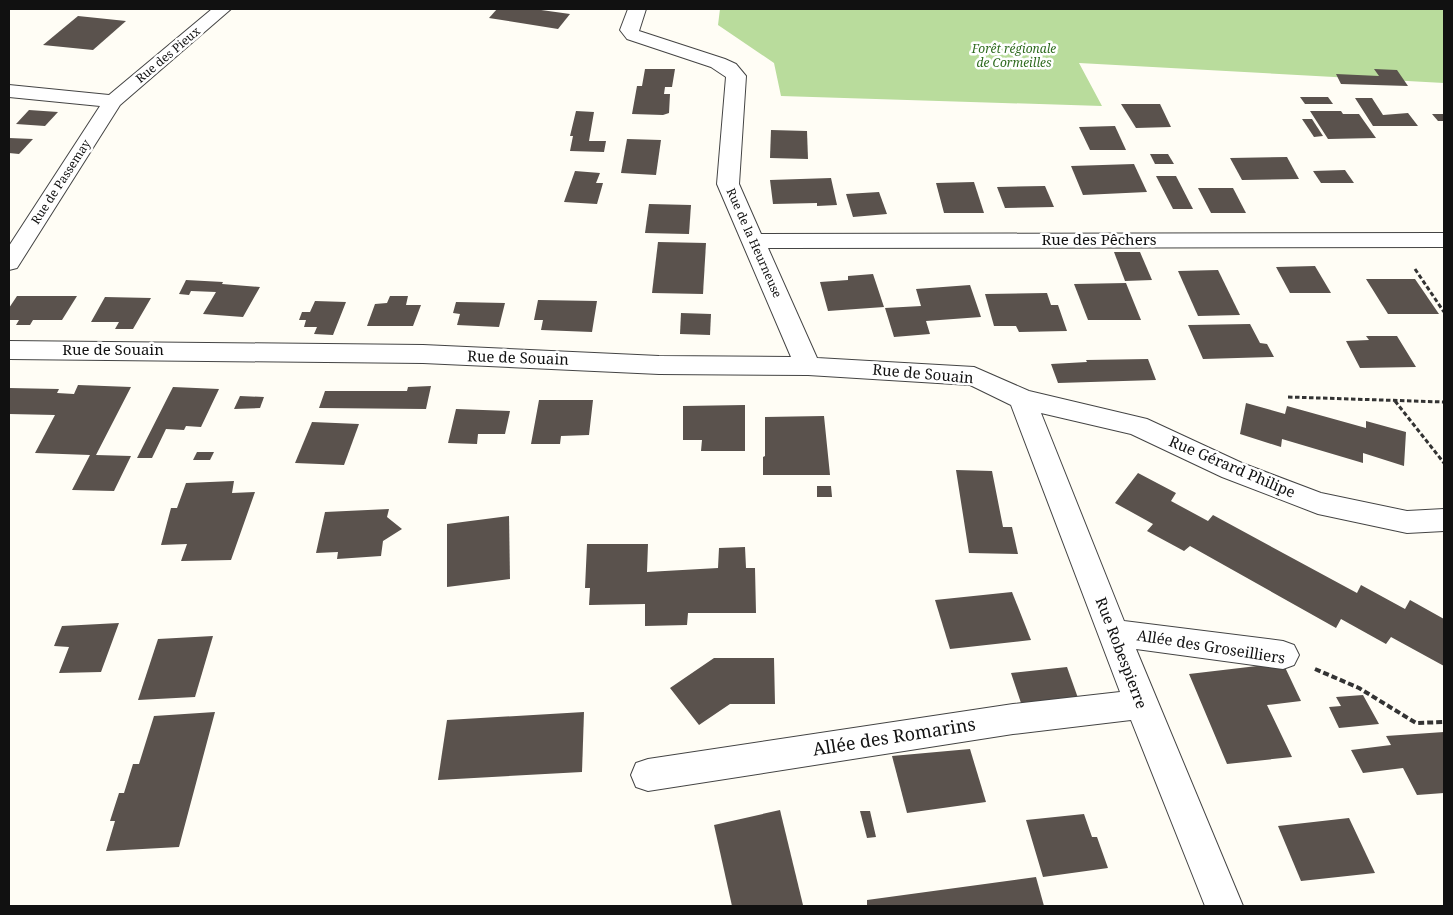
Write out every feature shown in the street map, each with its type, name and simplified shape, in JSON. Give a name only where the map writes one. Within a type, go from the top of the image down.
[{"type":"street","name":"Rue des Pieux","points":[[113,101],[222,9]]},
{"type":"street","name":"Rue de la Heurneuse","points":[[637,9],[629,30],[633,35],[718,63],[729,68],[736,76],[728,184],[808,366]]},
{"type":"street","points":[[9,92],[113,101]]},
{"type":"street","name":"Rue de Passemay","points":[[9,263],[113,101]]},
{"type":"street","name":"Rue des Pêchers","points":[[754,242],[1444,240]]},
{"type":"street","name":"Rue de Souain","points":[[9,350],[423,354],[659,364],[808,366],[974,376],[1022,398]]},
{"type":"street","name":"Rue Gérard Philipe","points":[[1022,398],[1138,426],[1232,470],[1318,503],[1407,522],[1444,520]]},
{"type":"street","name":"Rue Robespierre","points":[[1022,398],[1141,704],[1224,906]]},
{"type":"street","name":"Allée des Groseilliers","points":[[1113,633],[1282,655]]},
{"type":"street","name":"Allée des Romarins","points":[[648,775],[1013,719],[1141,704]]},
{"type":"path","points":[[1395,240],[1444,312]]},
{"type":"path","points":[[1288,397],[1444,402]]},
{"type":"path","points":[[1395,401],[1444,463]]},
{"type":"path","name":"Allée des Groseilliers","points":[[1282,655],[1359,688],[1416,723],[1444,722]]},
{"type":"green space","name":"Forêt régionale de Cormeilles","points":[[720,9],[1444,9],[1444,83],[1079,63],[1102,106],[781,96],[774,63],[718,25]]},
{"type":"building","points":[[497,9],[534,9],[570,14],[558,29],[489,18]]},
{"type":"building","points":[[78,16],[126,21],[93,50],[43,45]]},
{"type":"building","points":[[645,69],[675,69],[672,87],[665,87],[664,94],[670,94],[669,113],[663,115],[632,114],[637,86],[642,86]]},
{"type":"building","points":[[1374,69],[1397,70],[1408,86],[1341,84],[1336,74],[1379,76]]},
{"type":"building","points":[[1300,97],[1328,97],[1333,104],[1305,104]]},
{"type":"building","points":[[1355,98],[1372,98],[1383,115],[1408,113],[1418,126],[1373,126]]},
{"type":"building","points":[[1121,104],[1160,104],[1171,127],[1136,128]]},
{"type":"building","points":[[29,110],[58,112],[45,126],[16,124]]},
{"type":"building","points":[[576,111],[594,112],[589,141],[606,141],[604,152],[570,151],[573,136],[570,136]]},
{"type":"building","points":[[1310,111],[1341,111],[1343,114],[1359,114],[1376,138],[1328,139]]},
{"type":"building","points":[[1432,114],[1444,114],[1444,121],[1438,121]]},
{"type":"building","points":[[1302,119],[1312,119],[1323,136],[1314,137]]},
{"type":"building","points":[[1115,126],[1126,150],[1090,150],[1079,127]]},
{"type":"building","points":[[771,130],[807,131],[808,159],[770,158]]},
{"type":"building","points":[[9,138],[33,139],[19,154],[9,153]]},
{"type":"building","points":[[627,139],[661,140],[656,175],[621,173]]},
{"type":"building","points":[[1150,154],[1168,154],[1174,164],[1155,164]]},
{"type":"building","points":[[1287,157],[1299,179],[1242,180],[1230,158]]},
{"type":"building","points":[[1134,164],[1147,192],[1083,195],[1071,166]]},
{"type":"building","points":[[1345,170],[1354,183],[1321,183],[1313,171]]},
{"type":"building","points":[[575,171],[600,173],[596,183],[603,183],[597,204],[564,202]]},
{"type":"building","points":[[1156,176],[1176,176],[1193,209],[1173,209]]},
{"type":"building","points":[[831,178],[837,205],[817,206],[817,203],[773,204],[770,180]]},
{"type":"building","points":[[974,182],[984,213],[944,213],[936,183]]},
{"type":"building","points":[[1045,186],[1054,207],[1005,208],[997,187]]},
{"type":"building","points":[[1198,188],[1233,188],[1246,213],[1211,213]]},
{"type":"building","points":[[879,192],[887,214],[853,217],[846,194]]},
{"type":"building","points":[[649,204],[691,205],[689,234],[645,233]]},
{"type":"building","points":[[658,242],[706,243],[703,294],[652,293]]},
{"type":"building","points":[[1114,252],[1140,252],[1152,280],[1125,281]]},
{"type":"building","points":[[1315,266],[1331,293],[1290,293],[1276,267]]},
{"type":"building","points":[[1218,270],[1240,315],[1198,316],[1178,271]]},
{"type":"building","points":[[873,274],[884,307],[828,311],[820,282],[848,280],[848,276]]},
{"type":"building","points":[[1366,279],[1415,279],[1439,314],[1388,314]]},
{"type":"building","points":[[186,280],[260,287],[243,317],[203,314],[216,292],[191,291],[189,295],[179,294]]},
{"type":"building","points":[[1126,283],[1141,320],[1088,320],[1074,284]]},
{"type":"building","points":[[970,285],[981,317],[926,321],[930,334],[894,337],[885,308],[921,306],[916,289]]},
{"type":"building","points":[[1047,293],[1051,305],[1058,305],[1067,331],[1019,332],[1016,326],[994,326],[985,294]]},
{"type":"building","points":[[17,296],[77,296],[62,320],[33,320],[30,325],[16,325],[19,320],[9,320],[9,308]]},
{"type":"building","points":[[390,296],[408,296],[406,305],[421,305],[413,326],[367,326],[375,304],[387,303]]},
{"type":"building","points":[[105,297],[151,298],[133,329],[115,329],[119,322],[91,322]]},
{"type":"building","points":[[538,300],[597,301],[592,332],[541,330],[543,320],[534,320]]},
{"type":"building","points":[[315,301],[346,302],[333,335],[314,334],[317,327],[304,327],[306,320],[299,320],[302,312],[310,312]]},
{"type":"building","points":[[456,302],[505,303],[499,327],[457,325],[460,314],[453,313]]},
{"type":"building","points":[[681,313],[711,314],[710,335],[680,334]]},
{"type":"building","points":[[1250,324],[1260,343],[1267,344],[1274,357],[1203,359],[1188,325]]},
{"type":"building","points":[[1366,336],[1397,336],[1416,367],[1360,368],[1346,341],[1369,340]]},
{"type":"building","points":[[1148,359],[1156,380],[1058,383],[1051,364],[1087,362],[1086,360]]},
{"type":"building","points":[[78,385],[131,387],[96,455],[131,456],[114,491],[72,490],[90,455],[35,453],[55,415],[9,414],[9,388],[59,389],[57,393],[74,394]]},
{"type":"building","points":[[431,386],[426,409],[319,408],[325,391],[407,391],[408,387]]},
{"type":"building","points":[[173,387],[219,389],[201,427],[186,426],[184,430],[166,429],[152,458],[137,458]]},
{"type":"building","points":[[240,396],[264,397],[260,408],[234,409]]},
{"type":"building","points":[[539,400],[593,400],[589,435],[561,436],[560,444],[531,444]]},
{"type":"building","points":[[1246,403],[1285,414],[1287,406],[1366,428],[1366,421],[1406,432],[1404,466],[1363,453],[1363,463],[1282,439],[1281,447],[1240,434]]},
{"type":"building","points":[[745,405],[745,451],[701,451],[702,440],[683,440],[683,406]]},
{"type":"building","points":[[456,409],[510,411],[505,434],[478,434],[477,444],[448,443]]},
{"type":"building","points":[[824,416],[830,475],[763,475],[765,417]]},
{"type":"building","points":[[312,422],[359,424],[344,465],[295,463]]},
{"type":"building","points":[[197,452],[214,452],[210,460],[193,460]]},
{"type":"building","points":[[956,470],[992,471],[1003,527],[1012,527],[1018,554],[969,553]]},
{"type":"building","points":[[1138,473],[1176,493],[1171,501],[1208,521],[1213,515],[1357,593],[1361,585],[1405,609],[1410,600],[1444,619],[1444,666],[1391,637],[1386,644],[1341,619],[1336,628],[1190,546],[1184,551],[1147,531],[1153,524],[1115,503]]},
{"type":"building","points":[[234,481],[232,493],[255,492],[231,560],[181,561],[187,544],[161,545],[171,508],[177,508],[186,483]]},
{"type":"building","points":[[817,486],[831,486],[832,497],[817,497]]},
{"type":"building","points":[[389,509],[387,517],[402,529],[383,541],[381,556],[337,559],[338,552],[316,553],[325,512]]},
{"type":"building","points":[[509,516],[510,579],[447,587],[447,524]]},
{"type":"building","points":[[587,544],[648,544],[647,572],[718,568],[719,548],[745,547],[746,568],[755,568],[756,613],[688,613],[687,625],[645,626],[645,604],[589,605],[590,588],[585,588]]},
{"type":"building","points":[[1012,592],[1031,640],[950,649],[935,600]]},
{"type":"building","points":[[119,623],[101,672],[59,673],[69,647],[54,646],[62,626]]},
{"type":"building","points":[[213,636],[195,697],[138,700],[158,639]]},
{"type":"building","points":[[714,658],[774,658],[775,704],[730,704],[699,725],[670,688]]},
{"type":"building","points":[[1283,663],[1301,701],[1267,705],[1292,757],[1227,764],[1189,674]]},
{"type":"building","points":[[1067,667],[1078,698],[1021,703],[1011,673]]},
{"type":"building","points":[[1363,695],[1379,724],[1339,728],[1329,707],[1341,706],[1336,697]]},
{"type":"building","points":[[215,712],[179,847],[106,851],[115,821],[110,821],[119,793],[124,793],[133,764],[139,764],[154,716]]},
{"type":"building","points":[[584,712],[582,772],[438,780],[447,720]]},
{"type":"building","points":[[1444,732],[1444,793],[1417,795],[1403,768],[1363,773],[1351,750],[1391,745],[1386,736]]},
{"type":"building","points":[[970,749],[986,802],[907,813],[892,756]]},
{"type":"building","points":[[780,810],[803,905],[732,906],[714,825]]},
{"type":"building","points":[[860,811],[870,811],[876,837],[867,838]]},
{"type":"building","points":[[1084,814],[1092,837],[1097,837],[1108,868],[1043,877],[1026,820]]},
{"type":"building","points":[[1349,818],[1375,873],[1301,881],[1278,826]]},
{"type":"building","points":[[1036,877],[1044,906],[867,906],[867,900]]}]
